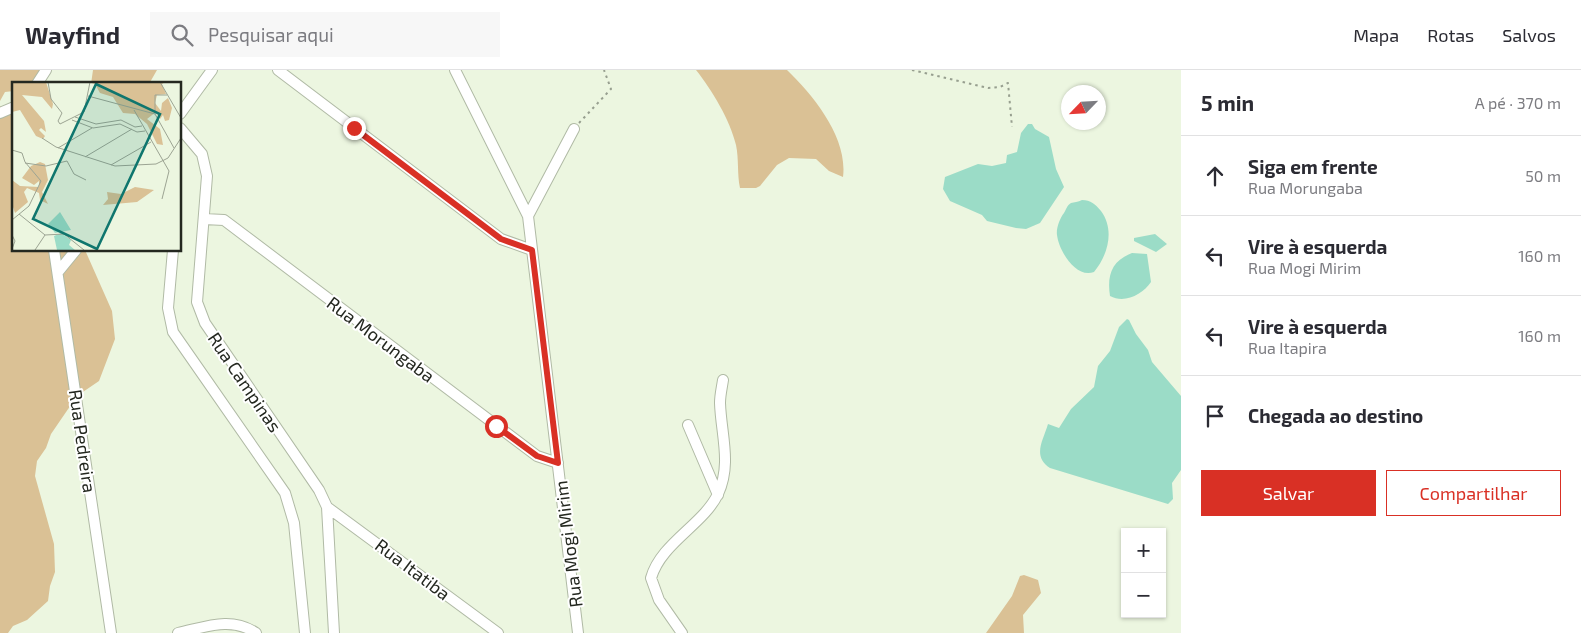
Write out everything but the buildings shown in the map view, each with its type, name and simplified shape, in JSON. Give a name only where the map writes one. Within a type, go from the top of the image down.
[{"type":"street","points":[[38,82],[46,70]]},
{"type":"street","points":[[181,113],[212,70]]},
{"type":"street","points":[[278,70],[501,239],[532,250]]},
{"type":"street","name":"Rua Mogi Mirim","points":[[455,70],[528,216],[578,633]]},
{"type":"street","points":[[0,113],[12,108]]},
{"type":"street","name":"Rua Campinas","points":[[181,129],[202,154],[207,176],[197,302],[205,323],[319,490],[327,507],[334,633]]},
{"type":"street","points":[[528,216],[574,129]]},
{"type":"street","name":"Rua Morungaba","points":[[204,218],[224,220],[537,456],[558,463]]},
{"type":"street","name":"Rua Pedreira","points":[[54,251],[111,633]]},
{"type":"street","points":[[58,272],[75,251]]},
{"type":"street","name":"Rua Campinas","points":[[173,251],[168,308],[174,332],[285,493],[294,523],[305,633]]},
{"type":"street","points":[[682,633],[659,600],[651,578],[653,570],[662,557],[718,495],[726,466],[720,402],[723,380]]},
{"type":"street","points":[[688,425],[718,495]]},
{"type":"street","name":"Rua Itatiba","points":[[327,507],[498,633]]},
{"type":"street","points":[[178,633],[231,622],[244,625],[256,633]]},
{"type":"path","points":[[574,129],[610,89],[604,70]]},
{"type":"path","points":[[912,70],[988,88],[1000,87],[1008,83],[1012,127]]},
{"type":"shaded area","points":[[0,70],[49,70],[46,82],[12,82],[12,91],[5,92],[0,101]]},
{"type":"shaded area","points":[[93,70],[157,70],[150,82],[91,82]]},
{"type":"shaded area","points":[[696,70],[787,70],[818,105],[835,133],[843,162],[843,177],[829,171],[816,159],[789,158],[777,165],[760,186],[756,188],[740,188],[737,150],[733,135],[720,106]]},
{"type":"shaded area","points":[[0,106],[9,114],[12,114],[12,251],[85,251],[112,311],[115,339],[99,381],[77,396],[51,434],[46,448],[37,461],[35,476],[54,544],[55,572],[50,586],[48,601],[27,620],[13,626],[8,633],[0,633]]},
{"type":"shaded area","points":[[1024,575],[1038,580],[1041,593],[1023,615],[1024,633],[986,633],[1012,596],[1020,576]]},
{"type":"water","points":[[1028,124],[1032,124],[1035,129],[1049,137],[1056,169],[1064,187],[1040,223],[1026,229],[987,221],[982,215],[950,201],[943,189],[945,177],[978,164],[992,166],[1006,163],[1007,155],[1017,152],[1021,133]]},
{"type":"water","points":[[1082,200],[1093,203],[1101,211],[1108,226],[1109,234],[1103,258],[1094,272],[1087,273],[1075,268],[1065,256],[1057,235],[1059,223],[1068,206],[1071,203]]},
{"type":"water","points":[[1155,234],[1167,244],[1156,252],[1134,241],[1134,238]]},
{"type":"water","points":[[1132,253],[1147,254],[1151,282],[1133,296],[1122,299],[1110,296],[1109,282],[1112,270],[1119,260]]},
{"type":"water","points":[[1127,319],[1148,350],[1152,362],[1181,396],[1181,470],[1172,483],[1173,499],[1168,504],[1050,468],[1041,458],[1040,448],[1048,424],[1059,428],[1071,409],[1094,387],[1098,366],[1110,351],[1119,327]]},
{"type":"route","points":[[354,128],[501,239],[532,250],[558,463],[537,456],[496,426]]}]
